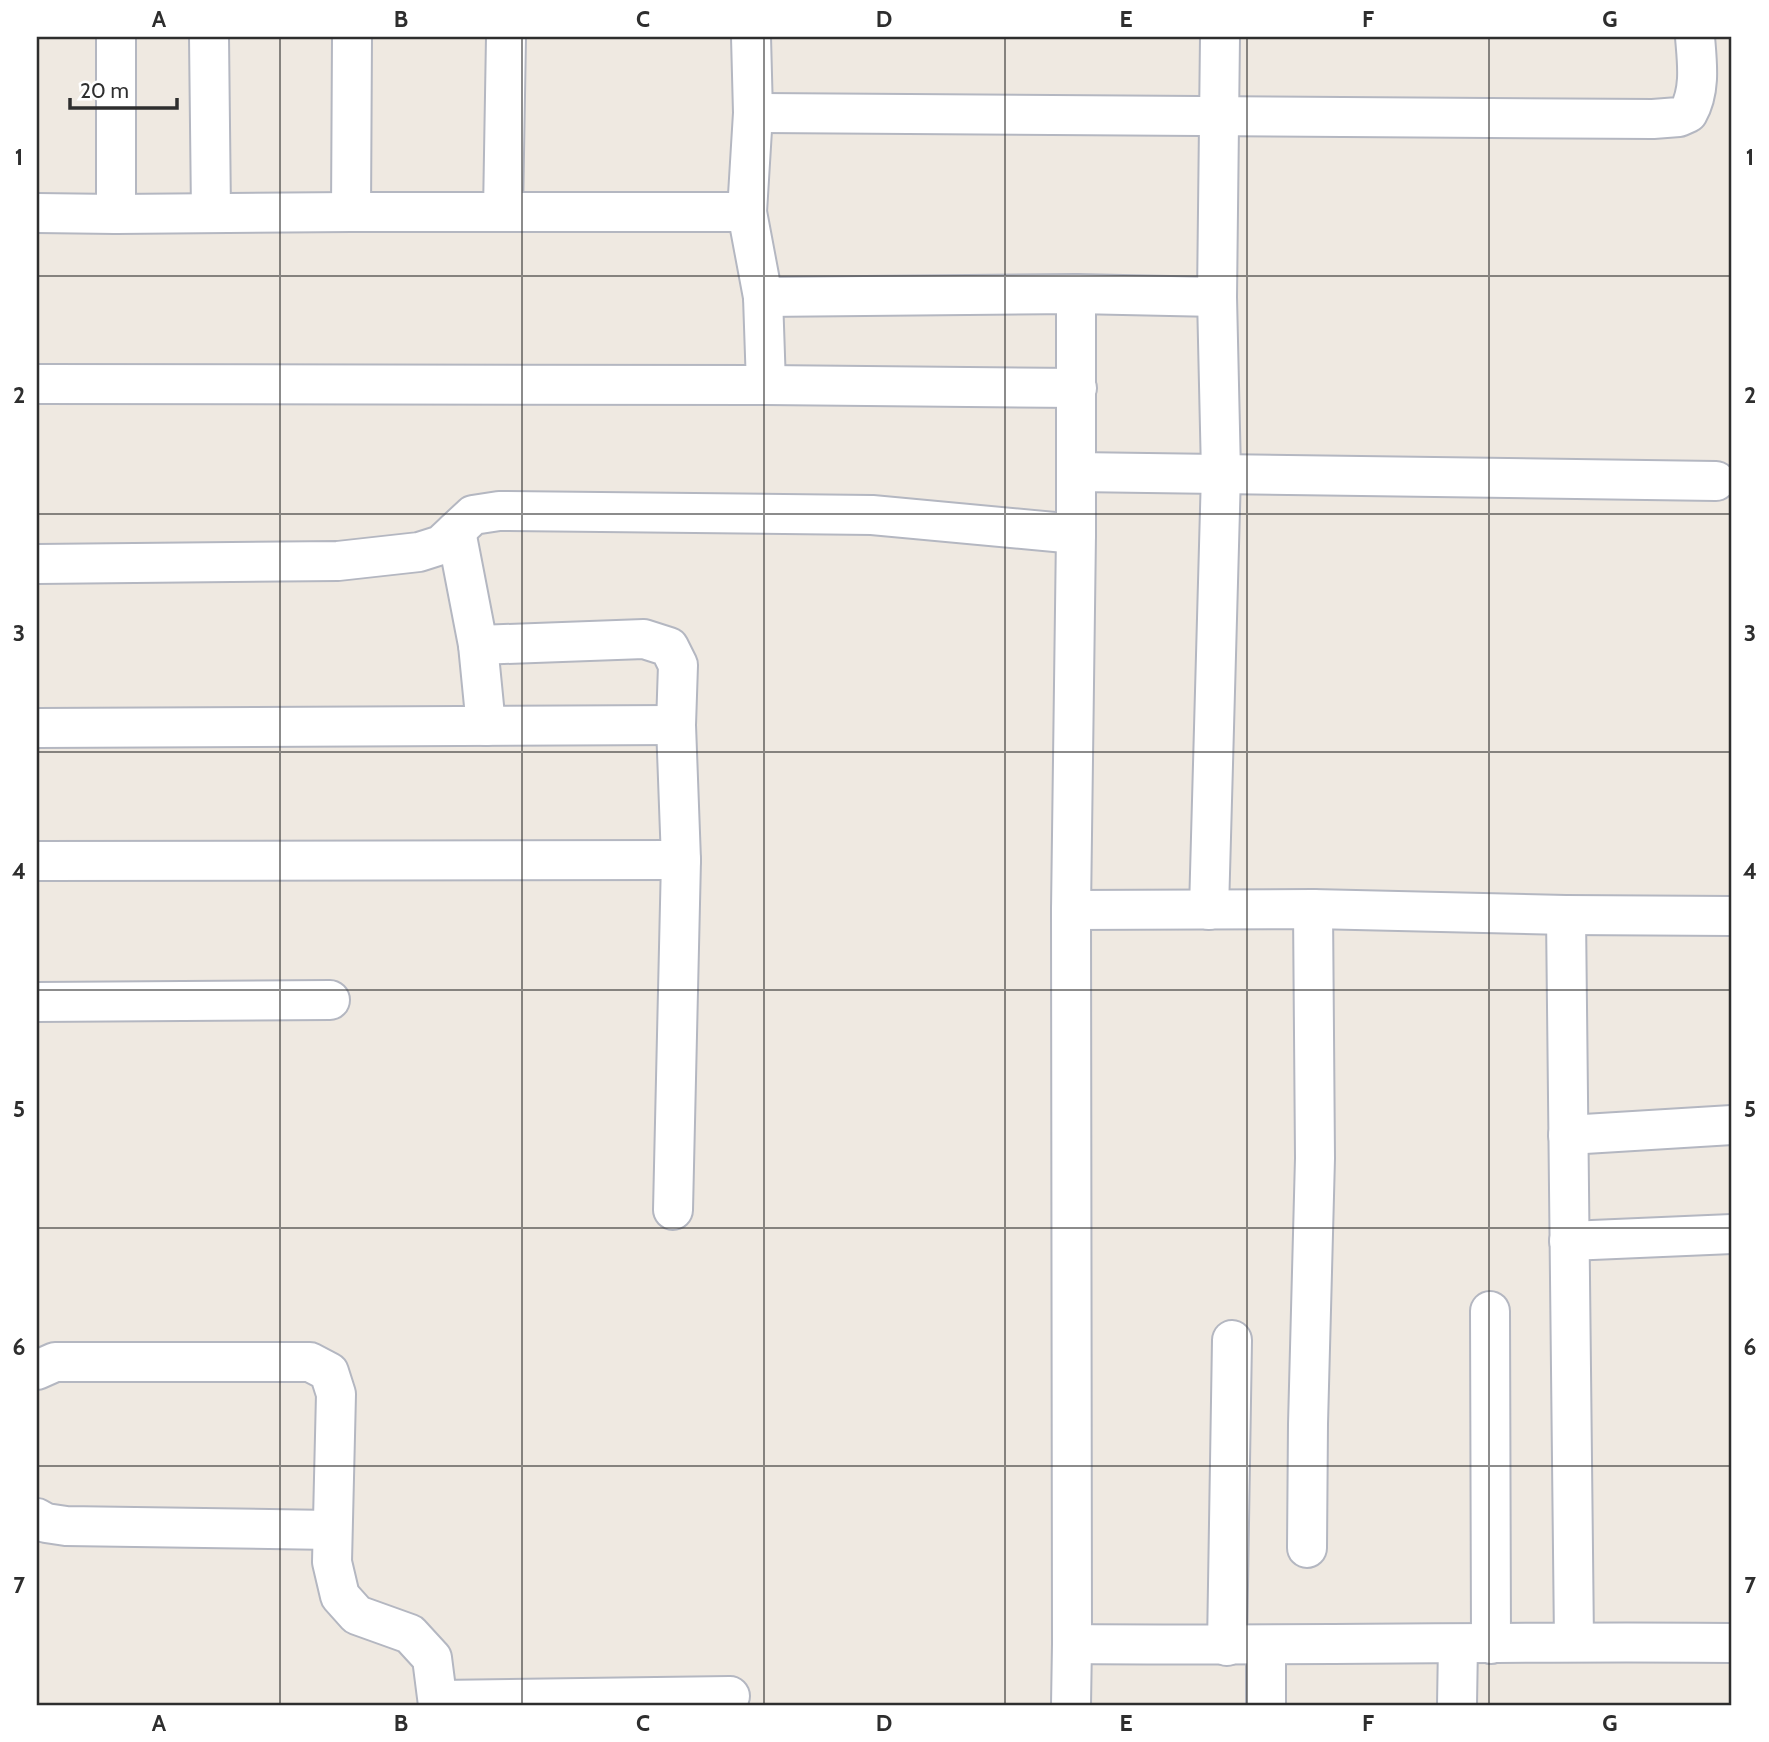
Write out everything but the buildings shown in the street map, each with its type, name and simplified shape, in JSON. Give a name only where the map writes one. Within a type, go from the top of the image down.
[{"type":"street","points":[[116,37],[116,214]]},
{"type":"street","points":[[209,37],[211,213]]},
{"type":"street","points":[[351,212],[352,37]]},
{"type":"street","points":[[503,212],[506,37]]},
{"type":"street","points":[[751,37],[753,113],[747,212],[763,298],[766,385]]},
{"type":"street","points":[[1209,910],[1221,473],[1217,298],[1220,37]]},
{"type":"street","points":[[753,113],[1653,119],[1679,117],[1688,113],[1693,104],[1697,75],[1695,37]]},
{"type":"street","points":[[37,213],[747,212]]},
{"type":"street","points":[[763,298],[1076,294],[1217,298]]},
{"type":"street","points":[[1071,1705],[1076,294]]},
{"type":"street","points":[[37,384],[1077,388]]},
{"type":"street","points":[[1076,472],[1716,481]]},
{"type":"street","points":[[37,565],[338,561],[419,552],[442,545],[473,515],[499,511],[872,515],[1076,534]]},
{"type":"street","points":[[456,531],[478,645],[486,726]]},
{"type":"street","points":[[478,645],[643,639],[668,647],[677,665],[676,725],[681,860],[673,1210]]},
{"type":"street","points":[[37,728],[676,725]]},
{"type":"street","points":[[37,861],[681,860]]},
{"type":"street","points":[[1072,910],[1313,909],[1732,916]]},
{"type":"street","points":[[1307,1548],[1315,1158],[1313,909]]},
{"type":"street","points":[[1566,915],[1574,1642]]},
{"type":"street","points":[[37,1002],[330,1000]]},
{"type":"street","points":[[1568,1135],[1732,1125]]},
{"type":"street","points":[[1569,1241],[1732,1234]]},
{"type":"street","points":[[1457,1705],[1474,1644],[1490,1311]]},
{"type":"street","points":[[1227,1646],[1232,1340]]},
{"type":"street","points":[[37,1370],[55,1362],[310,1362],[329,1372],[336,1394],[332,1562],[340,1596],[358,1615],[410,1634],[432,1658],[438,1702],[684,1701],[730,1696]]},
{"type":"street","points":[[37,1518],[46,1523],[66,1527],[332,1530]]},
{"type":"street","points":[[1072,1644],[1266,1646],[1732,1643]]},
{"type":"street","points":[[1266,1646],[1266,1705]]}]
